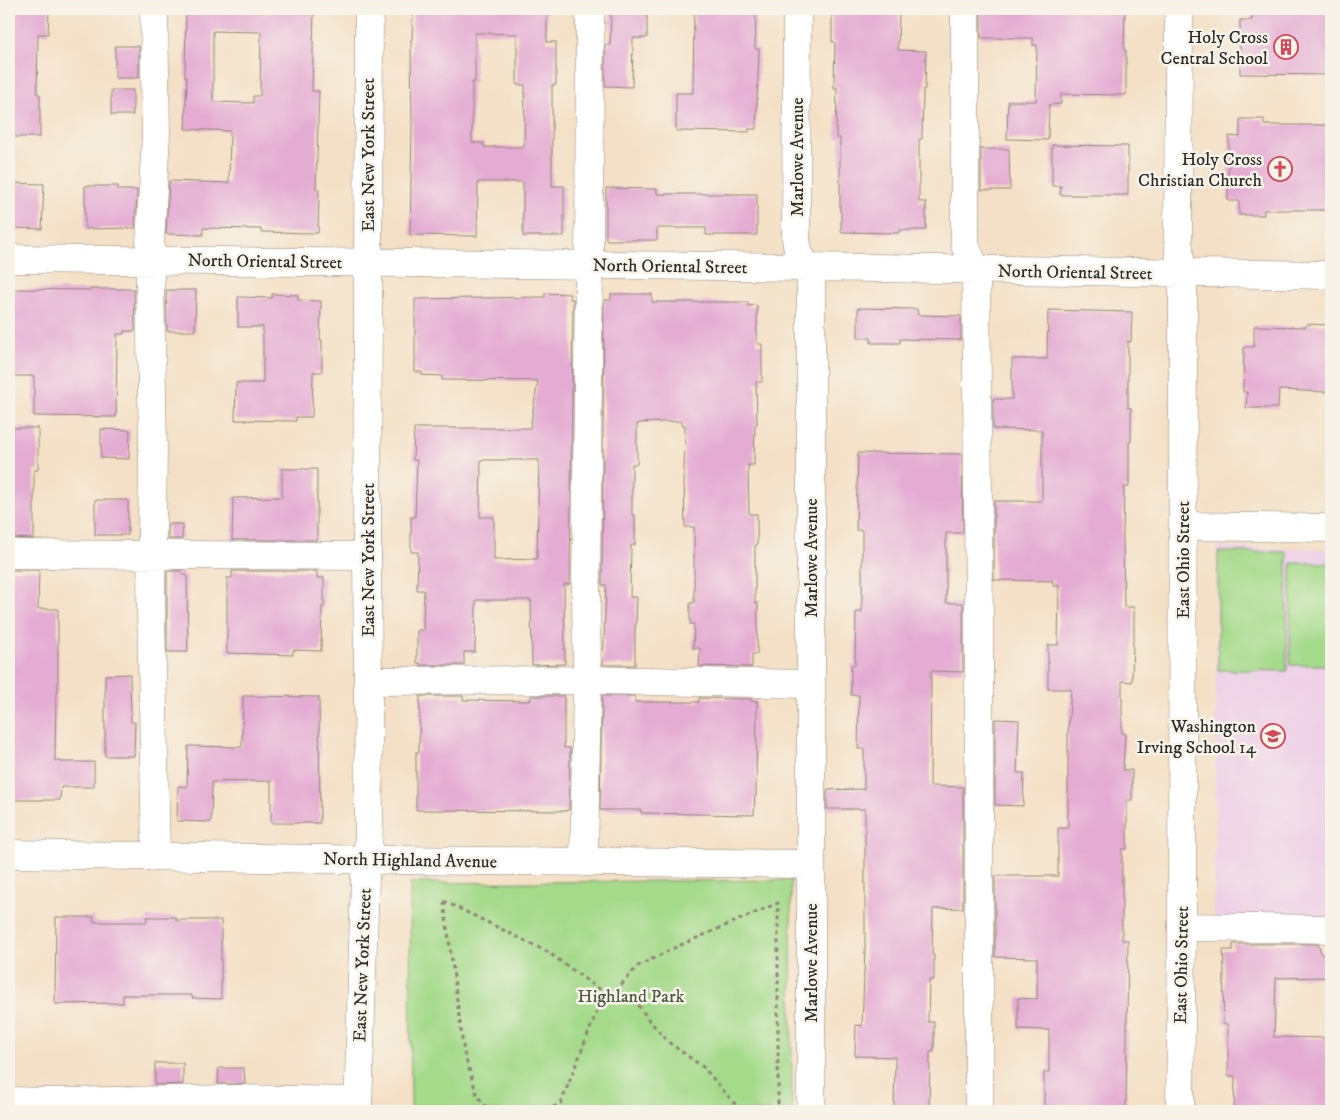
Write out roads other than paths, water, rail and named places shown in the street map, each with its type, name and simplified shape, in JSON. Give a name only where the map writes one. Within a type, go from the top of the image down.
[{"type":"street","points":[[154,9],[156,134],[151,260],[153,449],[151,620],[156,856]]},
{"type":"street","name":"East New York Street","points":[[358,1106],[365,877],[368,859],[369,822],[367,556],[369,9]]},
{"type":"street","points":[[584,862],[590,265],[590,9]]},
{"type":"street","name":"Marlowe Avenue","points":[[797,9],[796,239],[798,251],[808,267],[811,282],[812,1111]]},
{"type":"street","points":[[965,9],[965,245],[976,270],[979,611],[979,1111]]},
{"type":"street","name":"East Ohio Street","points":[[1179,9],[1178,239],[1183,289],[1180,1111]]},
{"type":"street","name":"North Oriental Street","points":[[9,259],[808,267],[1331,275]]},
{"type":"street","points":[[1183,526],[1331,528]]},
{"type":"street","points":[[9,554],[367,556]]},
{"type":"street","points":[[368,681],[587,680],[811,684]]},
{"type":"street","name":"North Highland Avenue","points":[[9,854],[811,864]]},
{"type":"street","points":[[1182,927],[1331,929]]},
{"type":"street","points":[[9,1101],[226,1099],[358,1106]]},
{"type":"place","name":"Holy Cross Central School","points":[[1286,47]]},
{"type":"place","name":"Holy Cross Christian Church","points":[[1280,169]]},
{"type":"place","name":"Washington Irving School 14","points":[[1273,736]]},
{"type":"park label","name":"Highland Park","points":[[631,996]]}]
